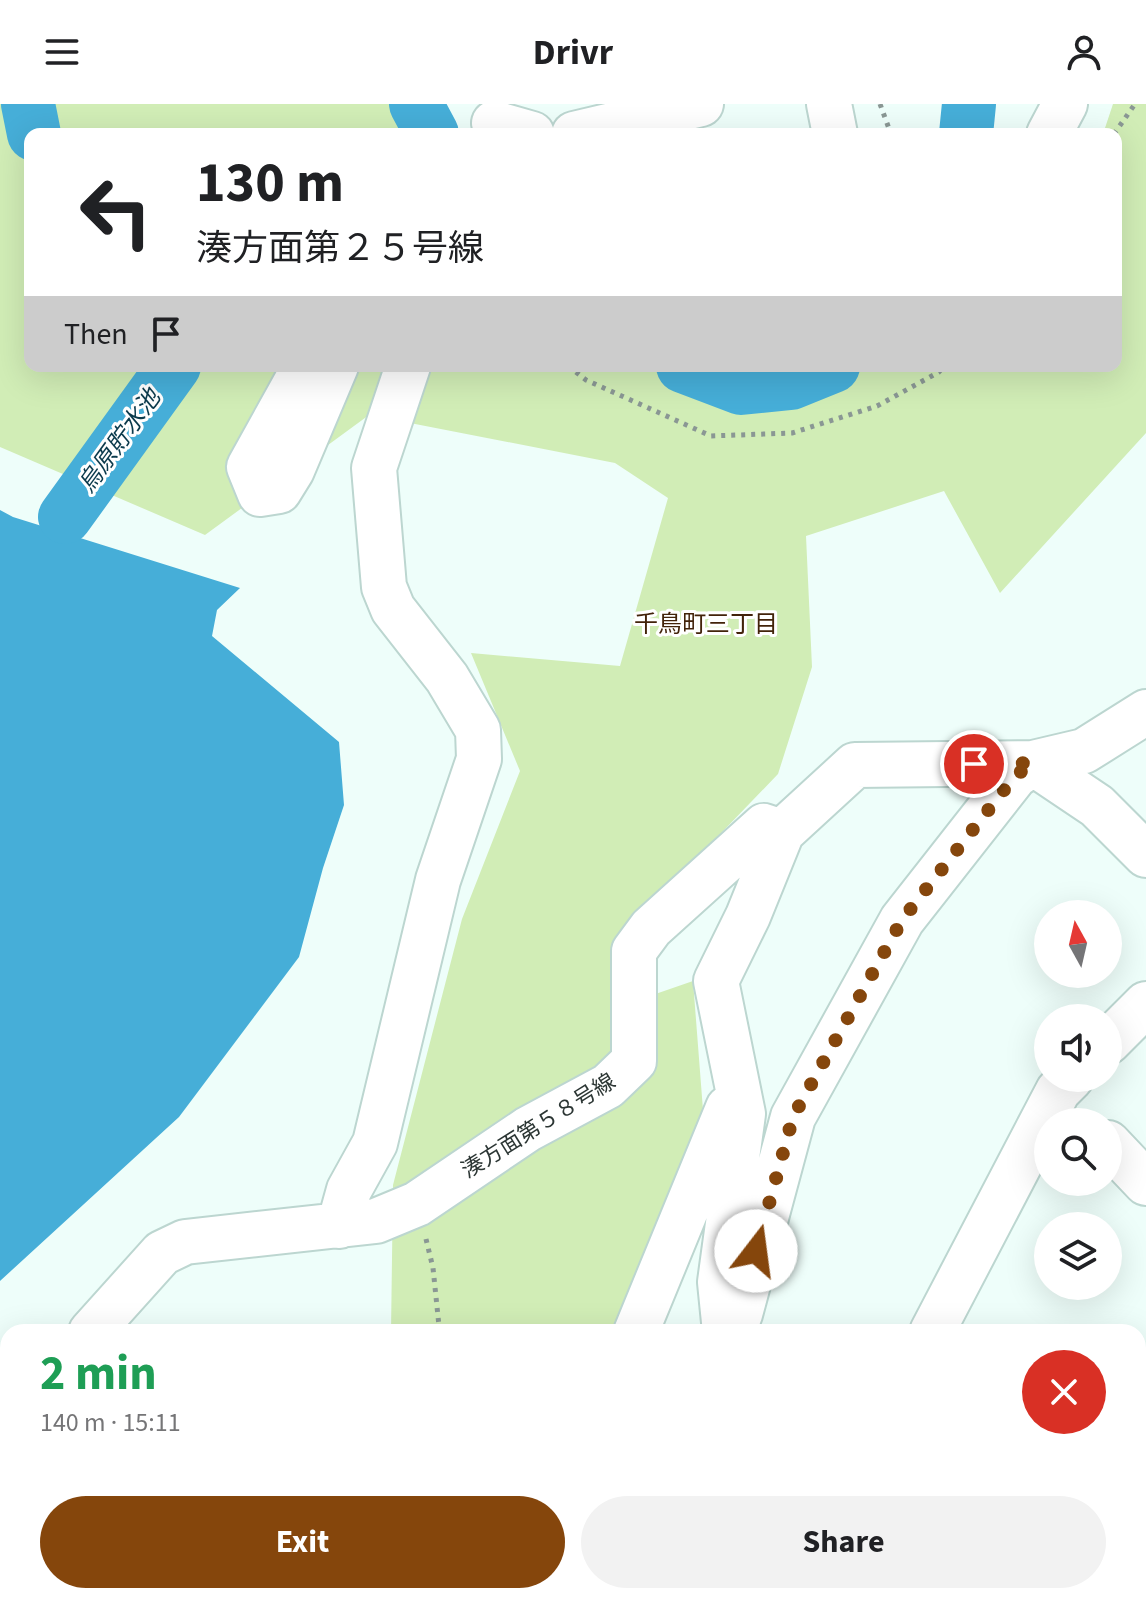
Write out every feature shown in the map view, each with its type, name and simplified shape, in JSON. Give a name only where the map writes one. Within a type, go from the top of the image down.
[{"type":"street","points":[[599,128],[701,104]]},
{"type":"street","points":[[829,104],[834,128]]},
{"type":"street","points":[[1052,128],[1065,104]]},
{"type":"street","points":[[302,372],[249,467],[260,494],[279,491],[333,372]]},
{"type":"street","points":[[339,1226],[349,1190],[375,1143],[438,880],[479,759],[478,730],[447,678],[393,609],[384,587],[374,468],[406,372]]},
{"type":"street","points":[[724,1324],[720,1282],[743,1114],[716,981],[748,916],[782,832],[855,765],[1033,763],[1084,751],[1146,712]]},
{"type":"street","points":[[1033,763],[1097,806],[1146,855]]},
{"type":"street","points":[[737,1324],[793,1117],[902,920],[1015,776],[1033,763]]},
{"type":"street","name":"湊方面第５８号線","points":[[98,1324],[162,1253],[185,1242],[376,1221],[417,1204],[528,1129],[608,1086],[634,1061],[634,951],[651,928],[764,826],[782,832]]},
{"type":"street","points":[[1122,1028],[1146,1004]]},
{"type":"street","points":[[639,1324],[737,1087]]},
{"type":"street","points":[[946,1324],[1060,1092]]},
{"type":"street","points":[[1122,1158],[1146,1183]]},
{"type":"path","points":[[880,104],[889,128]]},
{"type":"path","points":[[1118,128],[1135,104]]},
{"type":"path","points":[[576,372],[586,380],[711,436],[792,433],[877,406],[939,372]]},
{"type":"path","points":[[417,1204],[433,1268],[439,1324]]},
{"type":"green space","points":[[0,104],[405,104],[419,128],[24,128],[24,372],[694,372],[740,390],[832,372],[1122,372],[1122,128],[1105,128],[1113,104],[1146,104],[1146,433],[1000,593],[944,491],[806,536],[812,667],[778,774],[625,933],[615,1008],[693,981],[704,1123],[621,1324],[391,1324],[393,1185],[462,919],[520,771],[471,653],[620,666],[668,498],[615,463],[369,415],[205,535],[0,447]]},
{"type":"water","points":[[0,510],[13,517],[240,588],[217,610],[212,636],[339,742],[344,805],[299,957],[179,1117],[0,1281]]},
{"type":"waterway","name":"烏原貯水池","points":[[28,104],[33,128]]},
{"type":"waterway","points":[[416,104],[429,128]]},
{"type":"waterway","points":[[967,128],[969,104]]},
{"type":"waterway","name":"烏原貯水池","points":[[65,517],[170,372]]},
{"type":"waterway","points":[[699,372],[741,388],[791,383],[818,372]]},
{"type":"district","name":"千鳥町三丁目","points":[[706,624]]},
{"type":"route","points":[[756,1251],[793,1117],[902,920],[1015,776],[1033,763],[974,764]]}]
